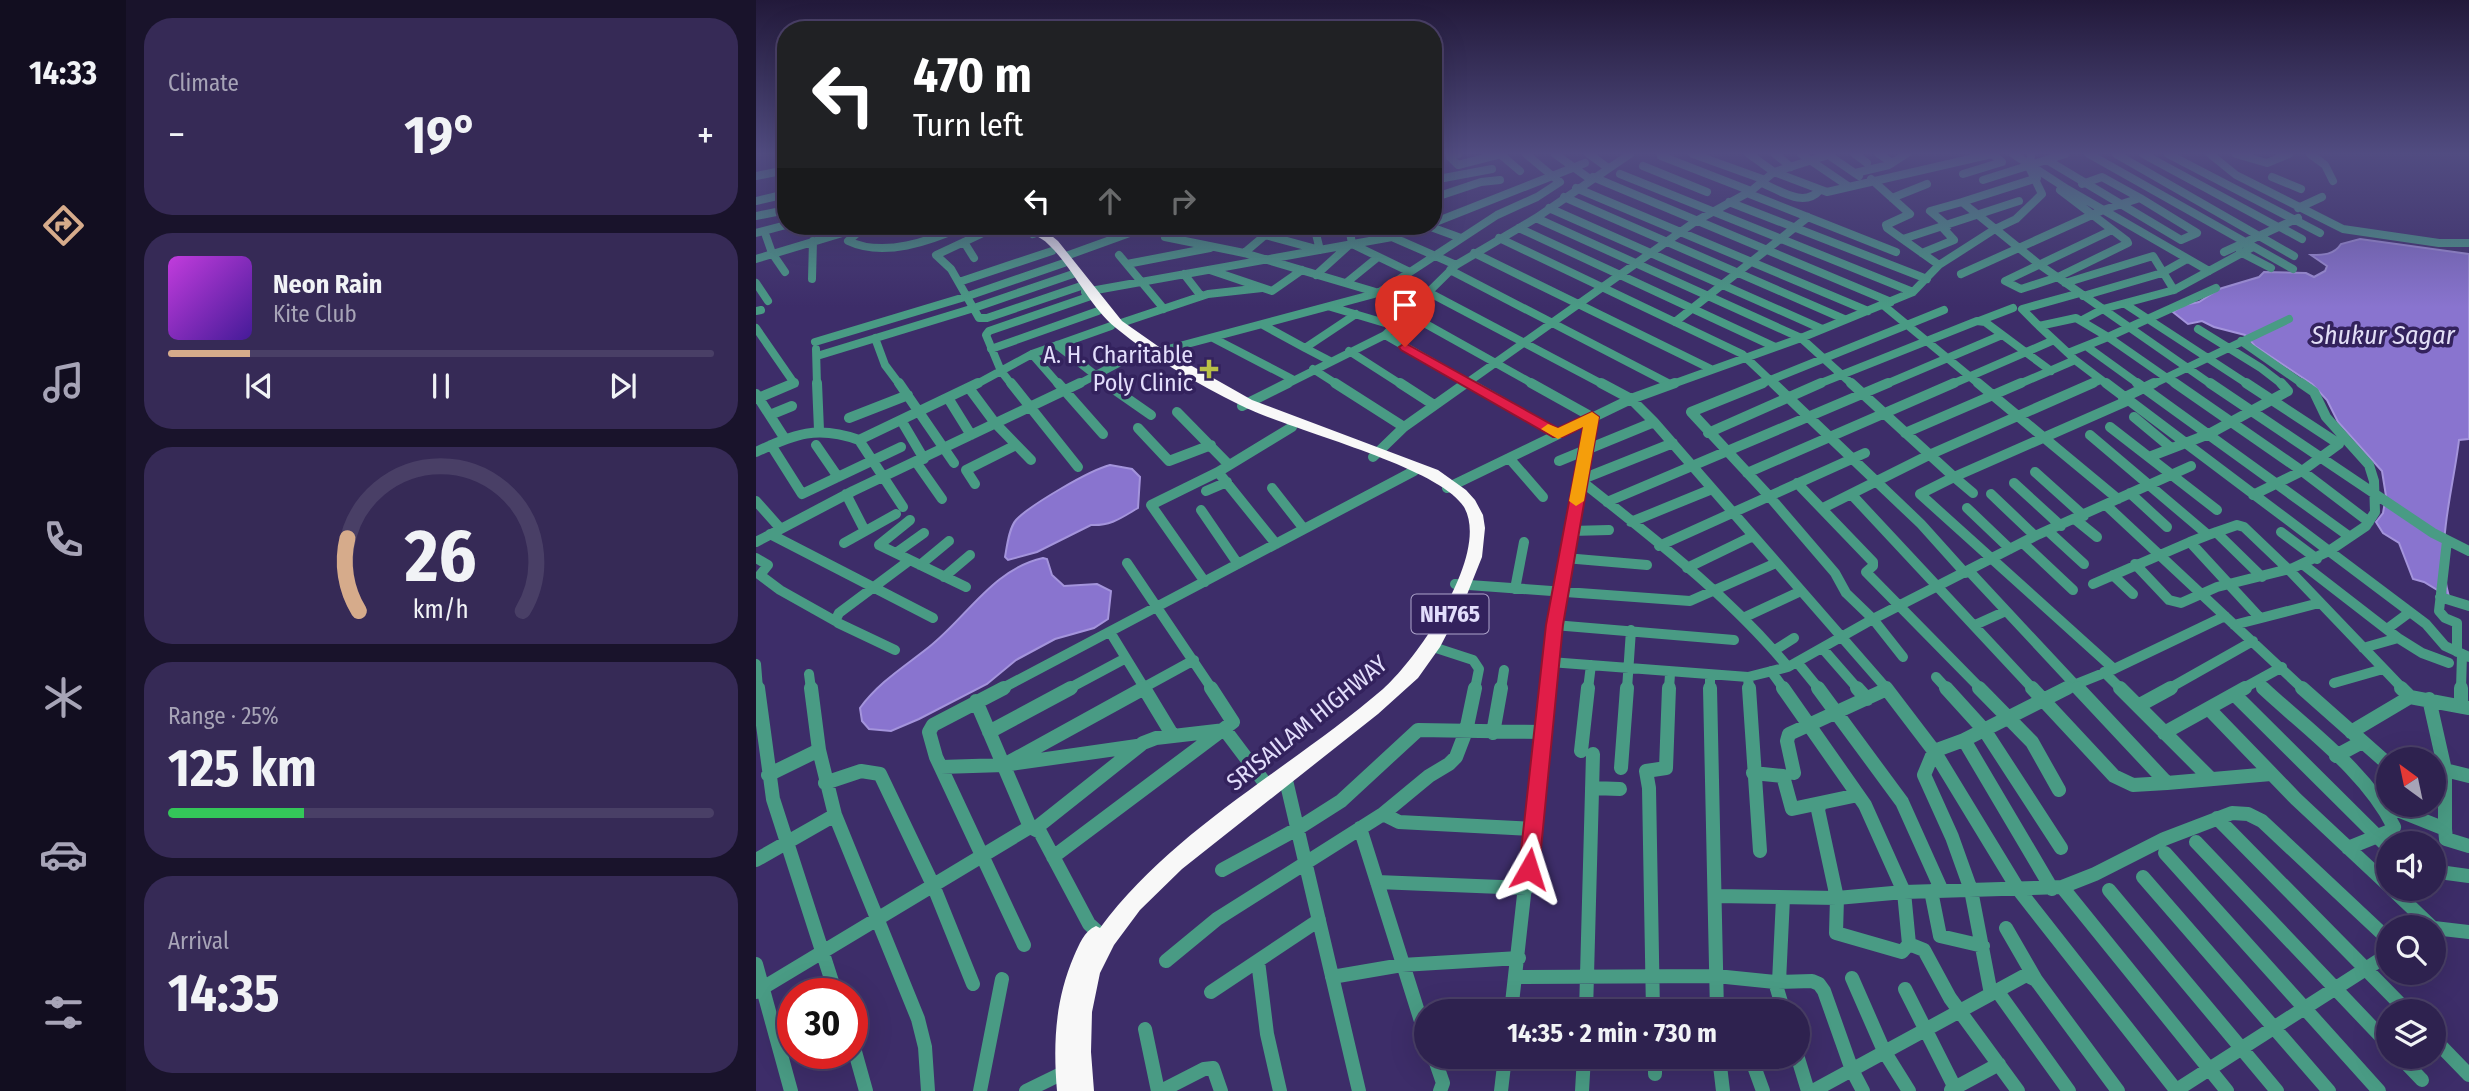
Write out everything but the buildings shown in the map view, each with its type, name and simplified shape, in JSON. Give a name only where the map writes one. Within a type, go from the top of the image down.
[{"type":"highway","name":"SRISAILAM HIGHWAY","points":[[1037,235],[1068,264],[1086,292],[1115,325]]},
{"type":"highway","name":"SRISAILAM HIGHWAY","points":[[1037,235],[1068,264],[1098,311],[1150,350],[1244,404],[1292,427],[1419,468],[1468,500],[1478,524],[1478,539],[1446,622],[1419,663],[1396,687],[1184,855],[1081,959],[1072,988],[1066,1028],[1068,1081]]},
{"type":"highway","name":"SRISAILAM HIGHWAY","points":[[1244,404],[1450,487]]},
{"type":"highway","name":"SRISAILAM HIGHWAY","points":[[1082,1091],[1079,1023],[1095,956],[1102,937],[1139,884],[1165,860],[1359,708],[1401,669],[1423,643],[1460,584]]},
{"type":"street","points":[[1442,219],[1477,205]]},
{"type":"street","points":[[756,542],[811,511],[1150,350],[1213,338],[1378,293],[1497,215],[1519,205]]},
{"type":"street","points":[[1244,404],[1385,335],[1453,267],[1499,237],[1536,218],[1552,205],[1600,230],[1822,328]]},
{"type":"street","points":[[1582,205],[1844,319]]},
{"type":"street","points":[[1617,205],[1868,311]]},
{"type":"street","points":[[1552,262],[1639,205]]},
{"type":"street","points":[[1658,205],[1831,277],[1887,304],[1906,324],[2020,415],[2118,499]]},
{"type":"street","points":[[1698,205],[1913,292]]},
{"type":"street","points":[[1375,455],[1404,427],[1434,405],[1680,232],[1724,205]]},
{"type":"street","points":[[1736,205],[1927,279]]},
{"type":"street","points":[[1779,205],[1896,252]]},
{"type":"street","points":[[1899,205],[1910,215],[1886,227],[1939,265]]},
{"type":"street","points":[[1922,253],[1954,240],[1930,211],[1952,205]]},
{"type":"street","points":[[1966,205],[2040,265],[2186,367],[2376,496],[2447,541],[2469,551]]},
{"type":"street","points":[[1903,239],[2009,205]]},
{"type":"street","points":[[1450,487],[1630,399],[1801,338],[1913,292],[1955,253],[2016,219],[2031,205]]},
{"type":"street","points":[[2061,280],[2128,243],[2081,205]]},
{"type":"street","points":[[2093,205],[2209,271]]},
{"type":"street","points":[[1961,274],[2017,247],[2119,205]]},
{"type":"street","points":[[2123,205],[2181,240],[2197,233],[2151,205]]},
{"type":"street","points":[[2179,205],[2293,269]]},
{"type":"street","points":[[2208,205],[2294,256]]},
{"type":"street","points":[[2238,205],[2302,239]]},
{"type":"street","points":[[2266,205],[2320,233]]},
{"type":"street","points":[[2292,205],[2330,225],[2358,232],[2439,243],[2469,243]]},
{"type":"street","points":[[2298,208],[2305,205]]},
{"type":"street","points":[[756,216],[777,212]]},
{"type":"street","points":[[2272,268],[2244,254],[2227,250],[2306,213]]},
{"type":"street","points":[[1675,322],[1808,217]]},
{"type":"street","points":[[1536,218],[1801,338],[1973,493]]},
{"type":"street","points":[[2164,230],[2182,224]]},
{"type":"street","points":[[756,233],[777,227]]},
{"type":"street","points":[[1519,228],[1775,347]]},
{"type":"street","points":[[2112,230],[2004,280],[2019,289],[2153,256],[2174,290]]},
{"type":"street","points":[[1442,231],[1461,238]]},
{"type":"street","points":[[756,260],[833,235]]},
{"type":"street","points":[[854,235],[848,241],[875,249],[943,235]]},
{"type":"street","points":[[974,235],[936,255],[951,269],[968,296],[986,333],[1000,372],[1032,407],[1077,467]]},
{"type":"street","points":[[984,235],[987,245]]},
{"type":"street","points":[[817,356],[974,308],[1130,235]]},
{"type":"street","points":[[1244,253],[1265,235],[1320,250]]},
{"type":"street","points":[[1316,235],[1320,250]]},
{"type":"street","points":[[1350,235],[1351,245]]},
{"type":"street","points":[[979,318],[1086,292],[1398,235]]},
{"type":"street","points":[[766,236],[772,253],[785,272]]},
{"type":"street","points":[[1165,237],[1219,246],[1268,259],[1416,304]]},
{"type":"street","points":[[1392,237],[1435,255],[1670,384]]},
{"type":"street","points":[[1499,237],[1746,357],[1922,524],[2167,783]]},
{"type":"street","points":[[812,279],[813,241]]},
{"type":"street","points":[[964,242],[974,258]]},
{"type":"street","points":[[1831,277],[1872,242]]},
{"type":"street","points":[[1351,245],[1410,272]]},
{"type":"street","points":[[1316,275],[1351,245]]},
{"type":"street","points":[[1127,264],[1219,246]]},
{"type":"street","points":[[2084,319],[2103,309],[2174,290],[2253,247]]},
{"type":"street","points":[[959,282],[1052,251]]},
{"type":"street","points":[[1474,253],[1711,369]]},
{"type":"street","points":[[1955,253],[1978,266]]},
{"type":"street","points":[[1119,255],[1164,309]]},
{"type":"street","points":[[1346,283],[1378,257]]},
{"type":"street","points":[[2187,259],[2162,272],[2022,309],[2100,380],[2426,624],[2445,646],[2463,654]]},
{"type":"street","points":[[819,430],[814,339],[968,296],[1068,264]]},
{"type":"street","points":[[1209,270],[1275,291],[1302,270]]},
{"type":"street","points":[[1184,274],[1201,296]]},
{"type":"street","points":[[756,283],[768,301]]},
{"type":"street","points":[[756,452],[785,439],[819,430],[859,440],[969,388],[1032,354],[1201,296],[1262,288]]},
{"type":"street","points":[[1905,433],[2051,370],[2086,346],[2216,288]]},
{"type":"street","points":[[986,333],[1086,292]]},
{"type":"street","points":[[1429,292],[1630,399],[1654,422],[1887,689],[1934,751],[2018,890],[2176,1091],[2376,962]]},
{"type":"street","points":[[2125,304],[2339,444],[2302,471],[2253,495]]},
{"type":"street","points":[[1331,307],[1395,326]]},
{"type":"street","points":[[1708,433],[1786,397],[2013,307]]},
{"type":"street","points":[[1903,657],[1873,619],[1846,593],[1831,567],[1691,412],[1767,379],[1944,310]]},
{"type":"street","points":[[991,349],[1098,311]]},
{"type":"street","points":[[1305,348],[1356,314]]},
{"type":"street","points":[[1408,314],[1592,417]]},
{"type":"street","points":[[2039,326],[2076,317],[2084,319],[2302,471],[2369,522]]},
{"type":"street","points":[[2211,779],[2138,706],[2109,670],[1994,558],[1920,494],[2289,319]]},
{"type":"street","points":[[1979,321],[2051,370]]},
{"type":"street","points":[[1263,325],[1330,360]]},
{"type":"street","points":[[756,328],[794,383],[757,397],[785,439]]},
{"type":"street","points":[[2149,457],[2209,434],[2288,391],[2198,329]]},
{"type":"street","points":[[1385,335],[1558,434]]},
{"type":"street","points":[[1607,502],[2002,335]]},
{"type":"street","points":[[875,338],[885,365],[920,411],[954,463]]},
{"type":"street","points":[[1213,338],[1292,379]]},
{"type":"street","points":[[2135,564],[2175,604],[2181,603],[2200,592],[2305,566],[2350,537],[2369,522],[2375,512],[2376,496],[2369,465],[2326,417],[2314,392],[2248,338]]},
{"type":"street","points":[[1747,473],[2054,340]]},
{"type":"street","points":[[1057,345],[1095,376],[1151,415]]},
{"type":"street","points":[[2086,346],[2350,537]]},
{"type":"street","points":[[1349,351],[1434,405]]},
{"type":"street","points":[[1032,354],[1103,435]]},
{"type":"street","points":[[1313,369],[1404,427]]},
{"type":"street","points":[[1823,508],[1929,454],[2100,380]]},
{"type":"street","points":[[969,388],[1014,446]]},
{"type":"street","points":[[849,418],[908,395]]},
{"type":"street","points":[[947,398],[971,435]]},
{"type":"street","points":[[770,415],[792,406]]},
{"type":"street","points":[[1177,412],[1229,465]]},
{"type":"street","points":[[1513,999],[1554,625],[1592,417]]},
{"type":"street","points":[[2134,417],[2170,447]]},
{"type":"street","points":[[901,420],[942,499]]},
{"type":"street","points":[[1559,461],[1654,422]]},
{"type":"street","points":[[2110,426],[2217,510]]},
{"type":"street","points":[[1205,582],[1151,505],[1218,472],[1292,427]]},
{"type":"street","points":[[1138,428],[1169,461],[1211,445]]},
{"type":"street","points":[[2090,435],[2262,577]]},
{"type":"street","points":[[859,440],[884,477],[896,513],[889,536]]},
{"type":"street","points":[[1580,480],[1673,443]]},
{"type":"street","points":[[771,445],[811,511]]},
{"type":"street","points":[[816,445],[838,477]]},
{"type":"street","points":[[975,484],[966,470],[1014,446],[1019,445],[1031,460]]},
{"type":"street","points":[[802,494],[901,447]]},
{"type":"street","points":[[1659,546],[1865,453]]},
{"type":"street","points":[[1508,458],[1543,497]]},
{"type":"street","points":[[1550,662],[1670,674],[1748,677],[1793,664],[1937,585],[2191,466]]},
{"type":"street","points":[[1024,945],[941,767],[929,732],[939,720],[1414,471]]},
{"type":"street","points":[[1218,472],[1276,544]]},
{"type":"street","points":[[2035,472],[2096,537]]},
{"type":"street","points":[[1580,480],[1713,591],[1793,664],[1839,713],[1902,802],[1936,891],[1940,936],[1983,946]]},
{"type":"street","points":[[1206,491],[1227,482]]},
{"type":"street","points":[[1797,483],[1873,562],[1873,566],[1866,572],[2032,743],[2059,790]]},
{"type":"street","points":[[2014,483],[2061,526]]},
{"type":"street","points":[[1272,488],[1304,529]]},
{"type":"street","points":[[1631,523],[1713,489]]},
{"type":"street","points":[[2130,493],[2167,527]]},
{"type":"street","points":[[1991,494],[2035,537]]},
{"type":"street","points":[[846,495],[865,531]]},
{"type":"street","points":[[1852,495],[2121,782],[2135,786],[2271,774]]},
{"type":"street","points":[[756,501],[775,531],[872,588],[933,618]]},
{"type":"street","points":[[2106,505],[2376,754]]},
{"type":"street","points":[[1967,508],[2010,549]]},
{"type":"street","points":[[1201,510],[1238,564]]},
{"type":"street","points":[[844,543],[896,513]]},
{"type":"street","points":[[910,520],[879,544],[966,587]]},
{"type":"street","points":[[2093,584],[2212,533],[2237,525],[2244,527],[2289,570],[2410,697]]},
{"type":"street","points":[[1571,531],[1609,530]]},
{"type":"street","points":[[2048,531],[2084,564]]},
{"type":"street","points":[[2281,532],[2317,559]]},
{"type":"street","points":[[896,553],[923,533]]},
{"type":"street","points":[[1687,568],[1753,536]]},
{"type":"street","points":[[837,622],[839,613],[872,588],[949,541]]},
{"type":"street","points":[[2447,541],[2440,614],[2469,628]]},
{"type":"street","points":[[1515,589],[1524,542]]},
{"type":"street","points":[[2190,542],[2260,618]]},
{"type":"street","points":[[2023,543],[2073,590]]},
{"type":"street","points":[[944,577],[970,555]]},
{"type":"street","points":[[756,558],[768,565],[758,574],[780,590],[895,650]]},
{"type":"street","points":[[1565,558],[1647,565]]},
{"type":"street","points":[[1460,584],[1690,601],[1776,562]]},
{"type":"street","points":[[1053,857],[1231,726],[1232,718],[1128,564]]},
{"type":"street","points":[[2305,566],[2398,638],[2422,653],[2449,663]]},
{"type":"street","points":[[2113,575],[2133,594]]},
{"type":"street","points":[[1743,618],[1801,591]]},
{"type":"street","points":[[2440,597],[2469,606]]},
{"type":"street","points":[[2069,1091],[1994,993],[1971,890],[1952,837],[1924,775],[1934,751],[1985,731],[2074,684],[2229,620],[2260,618],[2319,603]]},
{"type":"street","points":[[1975,625],[2006,611]]},
{"type":"street","points":[[2387,629],[2410,612]]},
{"type":"street","points":[[2351,732],[2410,697],[2465,707],[2463,654],[2457,623]]},
{"type":"street","points":[[1554,625],[1734,640]]},
{"type":"street","points":[[1620,768],[1631,630]]},
{"type":"street","points":[[1110,632],[1172,736]]},
{"type":"street","points":[[1775,650],[1794,638]]},
{"type":"street","points":[[2362,648],[2398,638]]},
{"type":"street","points":[[2138,706],[2253,641]]},
{"type":"street","points":[[1166,961],[1217,919],[1383,814],[1456,757],[1466,731],[1478,663],[1430,646]]},
{"type":"street","points":[[1823,649],[1867,699]]},
{"type":"street","points":[[989,732],[1126,658]]},
{"type":"street","points":[[1004,765],[1194,660]]},
{"type":"street","points":[[756,664],[763,771],[830,978]]},
{"type":"street","points":[[1587,999],[1592,789],[1587,752],[1591,665]]},
{"type":"street","points":[[2164,733],[2282,667]]},
{"type":"street","points":[[2334,683],[2383,669]]},
{"type":"street","points":[[1493,733],[1504,670]]},
{"type":"street","points":[[1770,671],[1858,795],[1877,827],[1904,892],[1909,944]]},
{"type":"street","points":[[809,674],[825,783],[835,815],[918,1019],[925,1047],[928,1091]]},
{"type":"street","points":[[1653,999],[1649,788],[1646,771],[1666,768],[1670,674]]},
{"type":"street","points":[[1710,676],[1717,999]]},
{"type":"street","points":[[1748,677],[1760,851]]},
{"type":"street","points":[[1936,677],[1985,731],[2061,848]]},
{"type":"street","points":[[2257,682],[2376,799]]},
{"type":"street","points":[[1794,772],[1787,741],[1789,734],[1887,689]]},
{"type":"street","points":[[2235,695],[2376,835]]},
{"type":"street","points":[[2429,699],[2440,747]]},
{"type":"street","points":[[976,701],[1033,827],[1053,857],[1089,924],[1102,937]]},
{"type":"street","points":[[2209,709],[2271,774],[2376,875]]},
{"type":"street","points":[[1225,730],[1265,783]]},
{"type":"street","points":[[759,989],[1033,827],[1148,740],[1225,730]]},
{"type":"street","points":[[1222,870],[1297,829],[1341,801],[1418,730],[1543,732]]},
{"type":"street","points":[[1964,740],[2057,888],[2227,1091]]},
{"type":"street","points":[[2336,757],[2362,742]]},
{"type":"street","points":[[941,767],[1004,765],[1140,746]]},
{"type":"street","points":[[763,771],[819,750]]},
{"type":"street","points":[[825,783],[866,769],[880,774],[933,885],[972,984]]},
{"type":"street","points":[[2446,770],[2469,776]]},
{"type":"street","points":[[1753,773],[1783,776],[1791,808],[1858,795]]},
{"type":"street","points":[[1285,776],[1359,1091]]},
{"type":"street","points":[[1592,789],[1620,789]]},
{"type":"street","points":[[1820,804],[1818,810],[1837,898],[1836,933],[1902,951],[1909,944]]},
{"type":"street","points":[[1715,896],[1837,898],[1904,892],[2057,888],[2094,874],[2164,839],[2232,813],[2248,814],[2262,821],[2376,928]]},
{"type":"street","points":[[1383,814],[1399,822],[1533,829]]},
{"type":"street","points":[[756,860],[835,815]]},
{"type":"street","points":[[2388,817],[2394,827],[2388,831]]},
{"type":"street","points":[[2415,817],[2445,829]]},
{"type":"street","points":[[2444,817],[2446,839],[2469,846]]},
{"type":"street","points":[[2217,818],[2396,999]]},
{"type":"street","points":[[1360,828],[1414,1001]]},
{"type":"street","points":[[2348,848],[2376,838]]},
{"type":"street","points":[[2196,842],[2376,1031]]},
{"type":"street","points":[[2165,853],[2379,1091]]},
{"type":"street","points":[[2446,873],[2469,876]]},
{"type":"street","points":[[2143,877],[2329,1091]]},
{"type":"street","points":[[1377,882],[1527,888]]},
{"type":"street","points":[[2109,890],[2277,1091]]},
{"type":"street","points":[[1781,999],[1777,982],[1783,898]]},
{"type":"street","points":[[2404,901],[2420,915]]},
{"type":"street","points":[[1211,992],[1319,920]]},
{"type":"street","points":[[2006,928],[2036,980],[2118,1091]]},
{"type":"street","points":[[2446,929],[2469,932]]},
{"type":"street","points":[[1909,944],[1924,950],[1940,983],[2018,1091]]},
{"type":"street","points":[[1332,977],[1402,965],[1519,958]]},
{"type":"street","points":[[1258,961],[1267,1034],[1280,1091]]},
{"type":"street","points":[[756,964],[759,989],[792,1091]]},
{"type":"street","points":[[1802,1069],[1811,1091],[2026,975],[2036,980]]},
{"type":"street","points":[[1516,977],[1716,976],[1777,982],[1812,981],[1819,984],[1824,991],[1852,1070],[1863,1091]]},
{"type":"street","points":[[1852,978],[1884,1051],[1909,1091]]},
{"type":"street","points":[[980,1091],[1002,979]]},
{"type":"street","points":[[1905,989],[1952,1089],[1998,1064]]},
{"type":"street","points":[[1145,1029],[1159,1091],[1204,1069],[1213,1068],[1221,1091]]},
{"type":"street","points":[[2446,1051],[2469,1075]]},
{"type":"street","points":[[860,1069],[866,1091]]},
{"type":"street","points":[[1438,1069],[1443,1083],[1440,1091]]},
{"type":"street","points":[[1501,1091],[1504,1069]]},
{"type":"street","points":[[1583,1091],[1584,1069]]},
{"type":"street","points":[[1655,1069],[1655,1074]]},
{"type":"street","points":[[1720,1069],[1723,1091]]},
{"type":"street","points":[[1755,1069],[1763,1091]]},
{"type":"street","points":[[2411,1069],[2422,1080]]},
{"type":"street","points":[[1026,1091],[1068,1081]]},
{"type":"water","name":"Shukur Sagar","points":[[2360,239],[2469,254],[2469,439],[2459,440],[2446,518],[2444,558],[2449,597],[2424,582],[2413,579],[2399,543],[2383,533],[2376,522],[2383,513],[2386,496],[2382,471],[2338,422],[2327,400],[2312,384],[2255,346],[2245,335],[2202,321],[2188,324],[2173,312],[2184,305],[2199,302],[2219,289],[2259,277],[2264,272],[2306,273],[2314,277],[2325,271],[2327,266],[2311,255],[2328,254],[2341,244]]},
{"type":"water","points":[[1110,465],[1132,469],[1140,477],[1138,508],[1110,523],[1091,525],[1037,552],[1008,560],[1005,557],[1016,520],[1047,497]]},
{"type":"water","points":[[1043,558],[1047,559],[1052,575],[1064,586],[1097,584],[1111,591],[1108,619],[1094,628],[1055,639],[1016,660],[987,684],[919,719],[891,731],[869,729],[862,721],[860,708],[875,690],[943,635],[981,595],[1009,572]]},
{"type":"slow traffic","points":[[1548,429],[1558,434],[1592,417],[1576,501]]},
{"type":"place","name":"A. H. Charitable Poly Clinic","points":[[1209,369]]},
{"type":"route","points":[[1405,347],[1558,434],[1592,417],[1554,625],[1529,869]]}]
